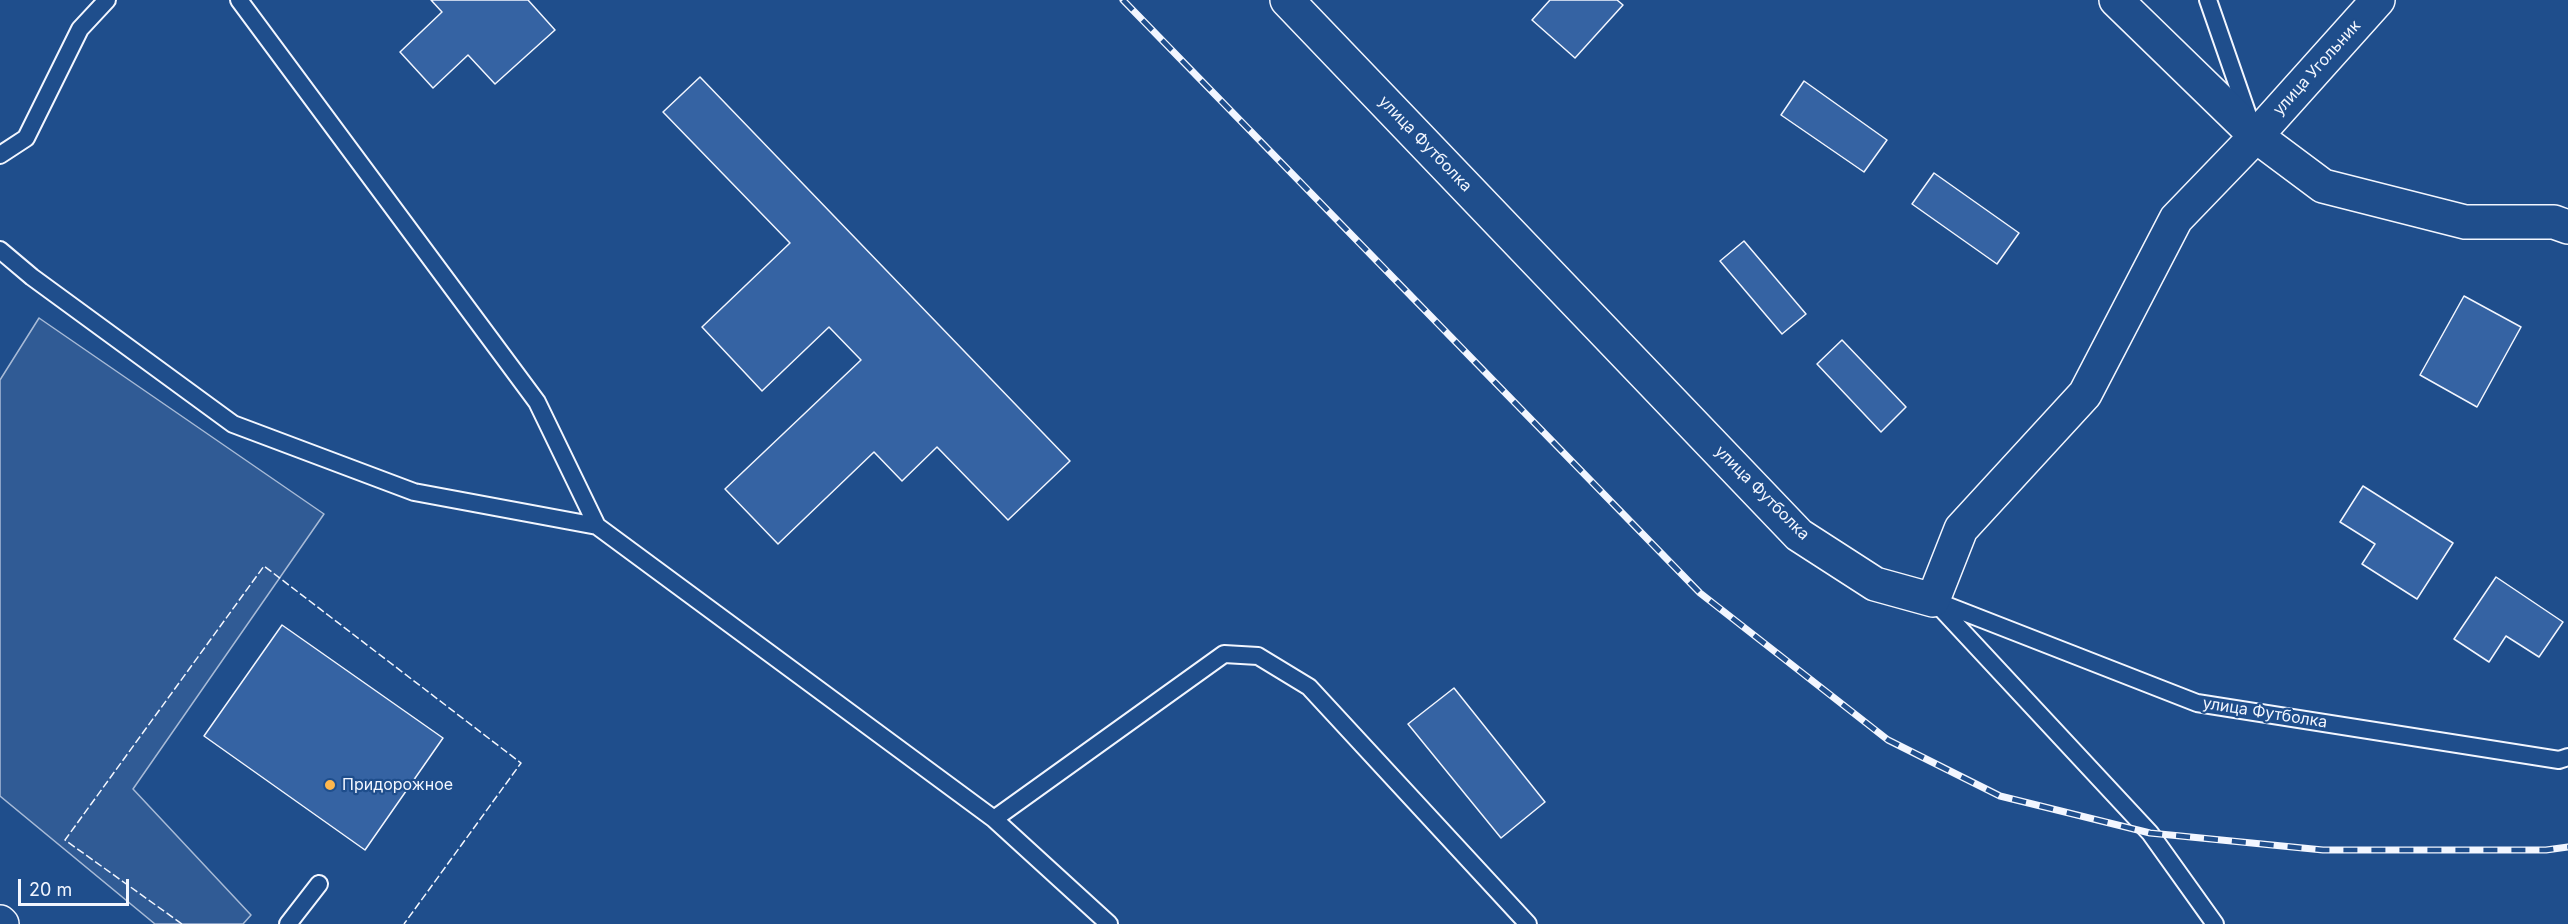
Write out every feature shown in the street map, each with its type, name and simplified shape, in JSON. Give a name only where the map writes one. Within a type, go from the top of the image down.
[{"type":"street","name":"улица Футболка","points":[[1287,0],[1799,535],[1875,584],[1933,600]]},
{"type":"street","points":[[2116,0],[2256,136],[2323,186],[2465,222],[2554,222],[2568,227]]},
{"type":"street","name":"улица Угольник","points":[[1933,600],[1960,529],[2085,394],[2176,219],[2256,136],[2378,0]]},
{"type":"lane","points":[[0,155],[26,138],[80,29],[107,0]]},
{"type":"lane","points":[[239,0],[537,402],[597,526]]},
{"type":"lane","points":[[2208,0],[2256,136]]},
{"type":"lane","points":[[0,250],[32,277],[232,424],[414,492],[597,526],[994,819],[1109,924]]},
{"type":"lane","points":[[1933,600],[2150,833],[2215,924]]},
{"type":"lane","name":"улица Футболка","points":[[1933,600],[2197,703],[2559,760],[2568,757]]},
{"type":"lane","points":[[994,819],[1224,654],[1258,656],[1309,687],[1528,924]]},
{"type":"lane","points":[[288,924],[319,884]]},
{"type":"shaded area","points":[[39,318],[324,514],[133,789],[251,915],[243,924],[155,924],[0,796],[0,380]]},
{"type":"building","points":[[431,0],[528,0],[555,30],[495,84],[468,55],[433,88],[400,52],[442,12]]},
{"type":"building","points":[[1550,0],[1617,0],[1623,5],[1575,58],[1532,20]]},
{"type":"building","points":[[700,77],[1070,461],[1008,520],[937,447],[902,481],[874,452],[778,544],[725,489],[861,360],[829,327],[762,391],[702,327],[790,243],[663,112]]},
{"type":"building","points":[[1804,81],[1887,140],[1864,172],[1781,115]]},
{"type":"building","points":[[1934,173],[2019,233],[1997,264],[1912,204]]},
{"type":"building","points":[[1744,241],[1806,314],[1782,334],[1720,261]]},
{"type":"building","points":[[2464,296],[2521,327],[2477,407],[2420,375]]},
{"type":"building","points":[[1842,340],[1906,407],[1881,432],[1817,364]]},
{"type":"building","points":[[2363,486],[2453,543],[2417,599],[2362,564],[2375,544],[2340,522]]},
{"type":"building","points":[[2496,577],[2563,622],[2539,657],[2506,636],[2489,662],[2454,639]]},
{"type":"building","points":[[282,625],[443,738],[365,850],[204,736]]},
{"type":"building","points":[[1454,688],[1545,802],[1501,838],[1408,724]]},
{"type":"railway","points":[[1123,0],[1700,593],[1888,740],[2000,796],[2150,833],[2323,850],[2546,850],[2568,847]]},
{"type":"fence","points":[[182,924],[65,840],[264,566],[521,763],[404,924]]},
{"type":"place","name":"Придорожное","points":[[330,785]]}]
